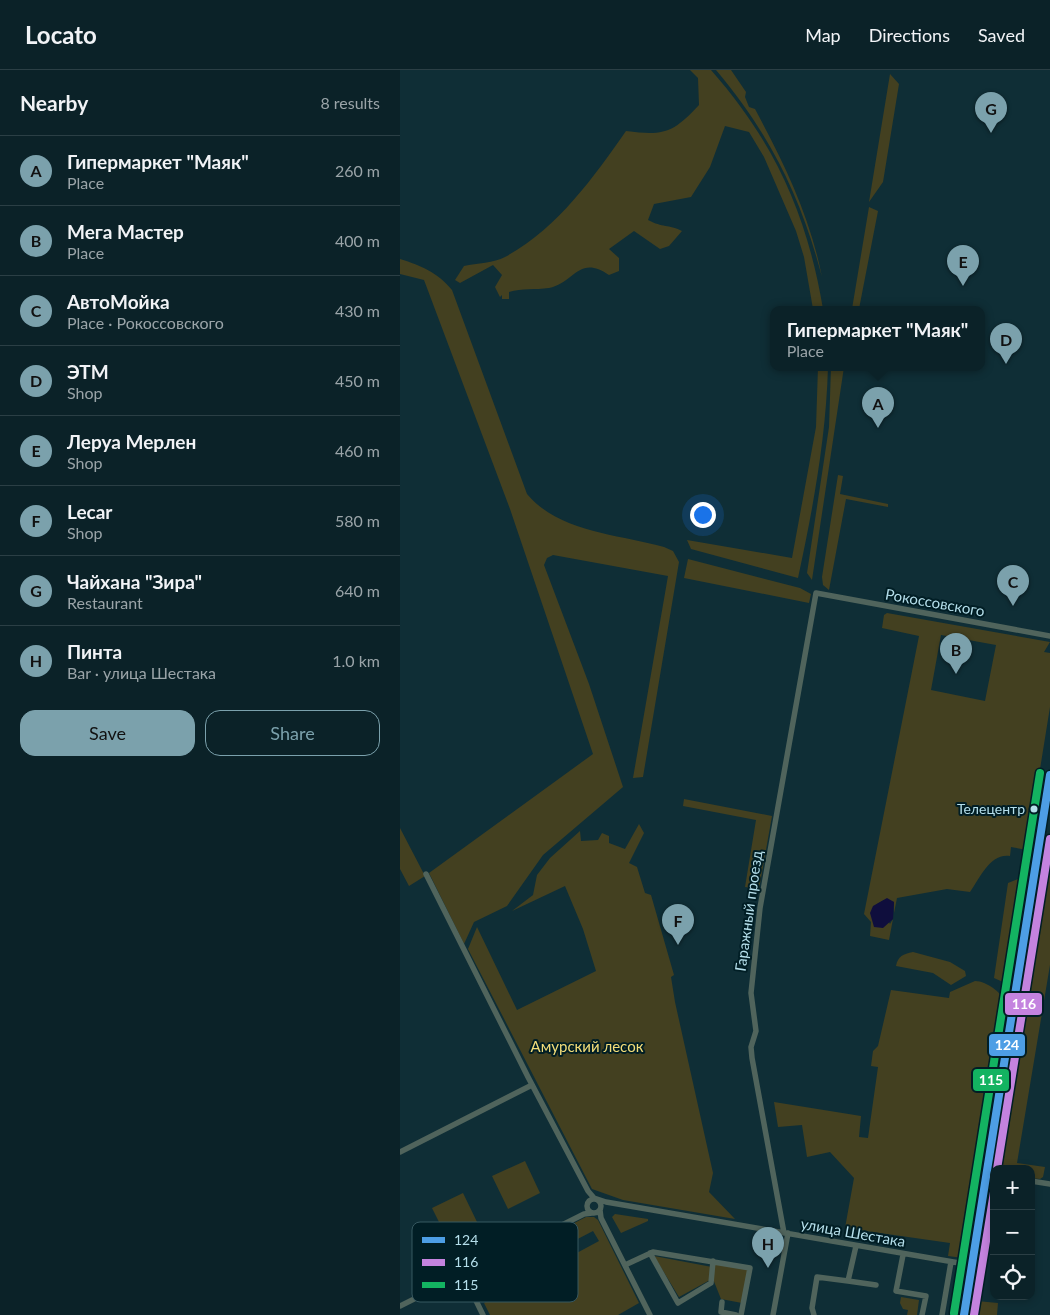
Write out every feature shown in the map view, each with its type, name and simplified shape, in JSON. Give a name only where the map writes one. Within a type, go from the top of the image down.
[{"type":"highway","points":[[991,1165],[1050,775]]},
{"type":"highway","points":[[964,1315],[971,1265],[990,1174]]},
{"type":"street","name":"Рокоссовского","points":[[816,593],[1050,636]]},
{"type":"street","name":"Гаражный проезд","points":[[786,1233],[752,1058],[751,1047],[756,1031],[751,993],[760,908],[816,593]]},
{"type":"street","points":[[1038,851],[1050,852]]},
{"type":"street","points":[[426,874],[532,1085],[588,1191],[597,1199]]},
{"type":"street","points":[[400,1152],[532,1085]]},
{"type":"street","points":[[1035,1182],[1050,1184]]},
{"type":"street","points":[[588,1191],[588,1201],[593,1211],[601,1218],[650,1315]]},
{"type":"street","name":"улица Шестака","points":[[597,1199],[903,1255],[971,1265]]},
{"type":"street","points":[[588,1201],[597,1199]]},
{"type":"street","points":[[593,1211],[597,1199]]},
{"type":"street","name":"улица Шестака","points":[[570,1222],[612,1203]]},
{"type":"street","points":[[773,1315],[786,1233]]},
{"type":"street","points":[[848,1281],[856,1246]]},
{"type":"street","points":[[625,1265],[653,1252],[750,1268],[741,1315]]},
{"type":"street","points":[[650,1253],[678,1303],[711,1283],[713,1261]]},
{"type":"street","points":[[903,1255],[896,1291],[926,1296],[922,1315]]},
{"type":"street","points":[[942,1315],[951,1262]]},
{"type":"street","points":[[814,1315],[812,1308],[817,1277],[876,1285]]},
{"type":"street","name":"улица Шестака","points":[[400,1306],[412,1300]]},
{"type":"street","points":[[476,1302],[483,1315]]},
{"type":"street","points":[[722,1302],[721,1312],[736,1315]]},
{"type":"green space","points":[[690,70],[711,70],[734,97],[770,153],[785,181],[808,242],[822,306],[812,306],[804,257],[796,231],[764,157],[749,132],[725,126],[710,167],[691,197],[654,204],[648,220],[682,231],[669,246],[660,249],[634,231],[609,249],[619,258],[619,271],[609,275],[599,269],[590,267],[549,288],[509,292],[509,299],[502,299],[502,295],[500,297],[495,287],[502,275],[493,265],[460,283],[455,280],[464,266],[501,259],[541,232],[573,201],[626,131],[659,132],[682,122],[699,105],[698,78]]},
{"type":"green space","points":[[716,70],[731,70],[746,92],[745,97],[749,107],[755,109],[766,129],[803,211],[811,233],[822,277],[804,220],[781,168],[752,118]]},
{"type":"green space","points":[[890,74],[899,84],[883,182],[869,202]]},
{"type":"green space","points":[[869,207],[878,211],[860,306],[852,306]]},
{"type":"green space","points":[[400,259],[429,270],[452,290],[527,494],[540,507],[556,517],[591,530],[664,547],[673,551],[679,562],[643,777],[633,778],[668,576],[553,555],[547,558],[544,565],[589,684],[623,787],[543,855],[507,906],[474,922],[464,944],[429,873],[593,754],[510,509],[424,280],[400,274]]},
{"type":"green space","points":[[818,371],[828,371],[822,447],[814,499],[798,578],[691,549],[687,540],[792,558],[816,427]]},
{"type":"green space","points":[[831,371],[843,371],[812,580],[807,573],[829,427]]},
{"type":"green space","points":[[838,475],[843,476],[840,494],[888,504],[888,507],[846,499],[829,590],[823,585],[822,577]]},
{"type":"green space","points":[[688,559],[800,588],[811,594],[809,603],[684,578]]},
{"type":"green space","points":[[887,613],[1050,642],[1044,652],[1050,653],[1050,707],[1027,850],[1011,847],[1010,856],[1003,856],[991,862],[970,892],[947,889],[897,898],[894,913],[894,902],[884,900],[877,904],[890,924],[893,919],[889,940],[870,936],[871,922],[864,914],[919,636],[882,628],[884,615]],"holes":[[[941,635],[996,645],[985,701],[931,690]]]},
{"type":"green space","points":[[684,799],[772,816],[759,889],[745,887],[756,820],[683,806]]},
{"type":"green space","name":"Амурский лесок","points":[[639,824],[644,833],[629,863],[637,867],[645,893],[651,895],[674,975],[671,977],[675,1002],[713,1173],[709,1192],[735,1219],[623,1200],[592,1189],[468,949],[477,927],[517,1010],[596,971],[583,929],[565,886],[512,911],[533,895],[537,875],[550,858],[580,831],[581,841],[598,840],[602,833],[609,836],[609,843],[625,849]]},
{"type":"green space","points":[[400,828],[425,876],[409,886],[400,869]]},
{"type":"green space","points":[[1050,861],[1050,965],[1017,1163],[1031,1165],[993,1165],[1038,890],[1045,889]]},
{"type":"green space","points":[[1018,879],[1022,883],[1007,979],[1003,982],[994,978],[1008,883]]},
{"type":"green space","points":[[913,952],[950,962],[965,971],[966,976],[951,985],[933,973],[896,966],[902,956]]},
{"type":"green space","points":[[975,981],[985,983],[994,989],[1007,1006],[963,1258],[948,1256],[950,1243],[845,1228],[854,1178],[830,1152],[807,1157],[802,1125],[778,1127],[774,1102],[861,1116],[859,1137],[868,1138],[878,1067],[871,1066],[873,1051],[878,1046],[891,990],[949,998],[950,992]]},
{"type":"green space","points":[[525,1161],[540,1193],[508,1209],[492,1176]]},
{"type":"green space","points":[[1035,1166],[1045,1167],[1043,1177],[1035,1178]]},
{"type":"green space","points":[[990,1183],[990,1217],[986,1213]]},
{"type":"green space","points":[[463,1193],[477,1222],[439,1222],[432,1208]]},
{"type":"green space","points":[[615,1214],[648,1219],[648,1221],[621,1233],[612,1217]]},
{"type":"green space","points":[[586,1217],[594,1217],[598,1220],[639,1303],[618,1315],[490,1315],[484,1303],[486,1302],[578,1302],[578,1252],[599,1241],[593,1231],[578,1239],[578,1222],[576,1222]]},
{"type":"green space","points":[[654,1256],[712,1267],[710,1280],[679,1297]]},
{"type":"green space","points":[[715,1263],[749,1269],[742,1303],[721,1299],[713,1279]]},
{"type":"green space","points":[[975,1278],[984,1278],[981,1294],[975,1297],[972,1294]]},
{"type":"green space","points":[[901,1297],[919,1300],[917,1315],[907,1315],[908,1310],[903,1309],[900,1303]]},
{"type":"green space","points":[[977,1301],[998,1303],[997,1315],[974,1315]]},
{"type":"shaded area","points":[[887,898],[894,902],[893,919],[883,928],[874,927],[870,913],[873,906]]},
{"type":"transit line","name":"115","points":[[954,1313],[1040,773]]},
{"type":"transit line","name":"124","points":[[964,1315],[1050,775]]},
{"type":"transit line","name":"116","points":[[998,1165],[1050,839]]},
{"type":"transit line","name":"116","points":[[974,1315],[991,1210]]},
{"type":"place","name":"Чайхана \"Зира\"","points":[[991,133]]},
{"type":"place","name":"Леруа Мерлен","points":[[963,286]]},
{"type":"place","name":"ЭТМ","points":[[1006,364]]},
{"type":"place","name":"Гипермаркет \"Маяк\"","points":[[878,428]]},
{"type":"place","name":"АвтоМойка","points":[[1013,606]]},
{"type":"place","name":"Мега Мастер","points":[[956,674]]},
{"type":"place","name":"Телецентр","points":[[1034,809]]},
{"type":"place","name":"Lecar","points":[[678,945]]},
{"type":"place","name":"Пинта","points":[[768,1268]]}]
